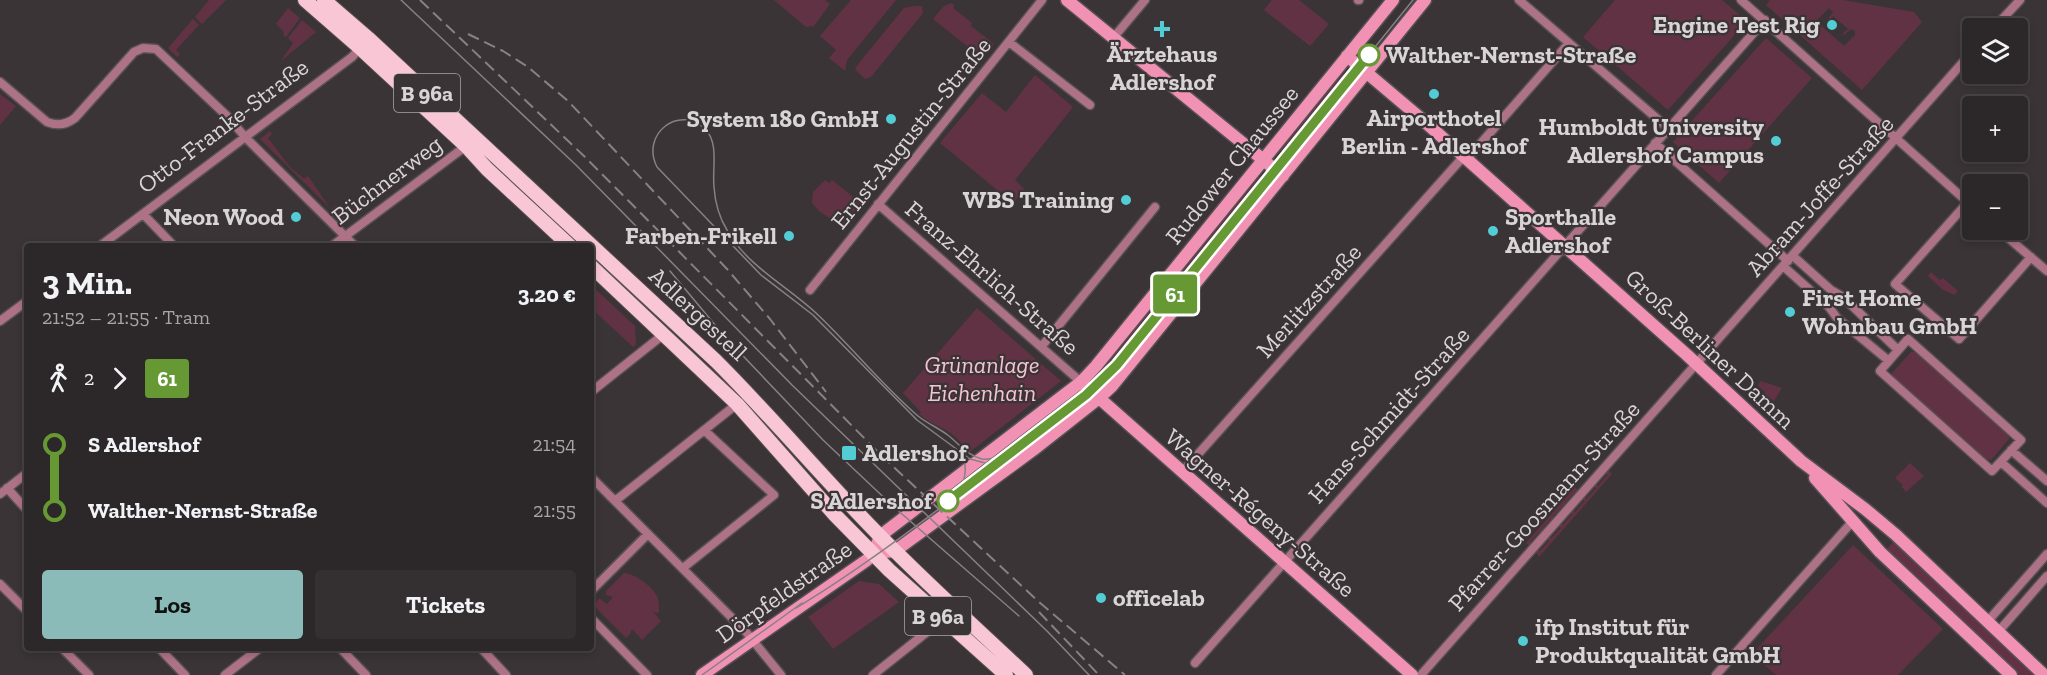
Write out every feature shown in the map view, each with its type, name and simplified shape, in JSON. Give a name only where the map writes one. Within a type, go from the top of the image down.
[{"type":"main road","name":"Adlergestell","points":[[305,0],[364,43],[585,243]]},
{"type":"main road","name":"Adlergestell","points":[[324,0],[487,170],[567,243]]},
{"type":"main road","points":[[1067,0],[1283,176]]},
{"type":"main road","name":"Rudower Chaussee","points":[[880,536],[1081,382],[1393,0]]},
{"type":"main road","name":"Rudower Chaussee","points":[[874,554],[895,551],[1099,399],[1113,386],[1425,0]]},
{"type":"main road","name":"Groß-Berliner Damm","points":[[1347,56],[1697,364],[1801,461],[1896,535],[2043,675]]},
{"type":"main road","name":"Adlergestell","points":[[594,251],[760,404],[880,536],[1026,675]]},
{"type":"main road","name":"Adlergestell","points":[[594,269],[737,404],[835,515],[889,570],[942,620],[1006,675]]},
{"type":"main road","name":"Wagner-Régeny-Straße","points":[[1081,382],[1412,675]]},
{"type":"main road","name":"Groß-Berliner Damm","points":[[1801,461],[1880,552],[2011,675]]},
{"type":"main road","points":[[1852,522],[1865,509]]},
{"type":"main road","name":"Dörpfeldstraße","points":[[702,675],[874,554],[880,536]]},
{"type":"street","name":"Ernst-Augustin-Straße","points":[[810,290],[1042,0]]},
{"type":"street","points":[[1114,37],[1145,0]]},
{"type":"street","points":[[1519,0],[1668,128]]},
{"type":"street","points":[[1741,0],[1962,197]]},
{"type":"street","points":[[2003,18],[2020,0]]},
{"type":"street","name":"Hans-Schmidt-Straße","points":[[1195,663],[1563,245],[1765,20]]},
{"type":"street","points":[[1009,42],[1090,105]]},
{"type":"street","name":"Otto-Franke-Straße","points":[[104,243],[352,57],[364,43]]},
{"type":"street","name":"Merlitzstraße","points":[[1183,471],[1569,43]]},
{"type":"street","points":[[0,82],[47,122],[62,125],[75,118],[134,52],[143,48],[156,49],[227,116],[246,138],[353,243]]},
{"type":"street","name":"Abram-Joffe-Straße","points":[[1697,364],[1962,63]]},
{"type":"street","points":[[1655,143],[1788,261],[1837,318],[1889,361]]},
{"type":"street","name":"Büchnerweg","points":[[336,243],[466,146]]},
{"type":"street","name":"Franz-Ehrlich-Straße","points":[[878,204],[1081,382]]},
{"type":"street","points":[[1042,346],[1155,207]]},
{"type":"street","points":[[1962,213],[1895,284],[1959,339],[2031,257]]},
{"type":"street","points":[[143,214],[171,243]]},
{"type":"street","points":[[2011,240],[2047,271]]},
{"type":"street","points":[[1788,261],[1843,297],[1898,350]]},
{"type":"street","points":[[0,321],[24,303]]},
{"type":"street","points":[[594,390],[664,334]]},
{"type":"street","points":[[1908,339],[2021,440],[1992,471],[1880,371],[1898,350],[1908,339]]},
{"type":"street","name":"Pfarrer-Goosmann-Straße","points":[[1421,675],[1697,364]]},
{"type":"street","points":[[615,501],[737,404]]},
{"type":"street","points":[[683,568],[774,495],[704,430]]},
{"type":"street","points":[[2011,450],[2047,481]]},
{"type":"street","points":[[2001,462],[2047,503]]},
{"type":"street","points":[[24,475],[4,491],[24,508]]},
{"type":"street","points":[[594,480],[753,640],[781,675]]},
{"type":"street","points":[[1716,675],[1852,522]]},
{"type":"street","points":[[594,588],[648,534]]},
{"type":"street","points":[[1987,622],[2047,554]]},
{"type":"street","points":[[1998,632],[2047,576]]},
{"type":"street","points":[[0,584],[24,608]]},
{"type":"street","points":[[873,675],[942,620]]},
{"type":"street","points":[[594,621],[647,675]]},
{"type":"street","points":[[65,651],[89,675]]},
{"type":"street","points":[[162,651],[185,675]]},
{"type":"street","points":[[225,675],[256,651]]},
{"type":"street","points":[[343,651],[366,675]]},
{"type":"street","points":[[484,651],[506,675]]},
{"type":"green space","points":[[209,0],[226,0],[202,24],[195,17]]},
{"type":"green space","points":[[774,0],[825,0],[830,4],[814,26],[806,27]]},
{"type":"green space","points":[[851,0],[896,0],[847,60],[845,71],[829,58],[836,50],[820,36]]},
{"type":"green space","points":[[1272,0],[1299,0],[1329,24],[1310,46],[1264,10]]},
{"type":"green space","name":"Humboldt University Adlershof Campus","points":[[1615,0],[1722,0],[1747,21],[1668,110],[1583,37]]},
{"type":"green space","points":[[1770,0],[1843,0],[1914,12],[1922,22],[1862,90],[1766,5]],"holes":[[[1829,8],[1833,12],[1827,20],[1829,22],[1833,16],[1848,29],[1842,34],[1844,35],[1851,29],[1855,31],[1855,35],[1844,46],[1816,21]]]},
{"type":"green space","points":[[952,3],[953,8],[972,23],[971,26],[994,44],[982,58],[933,19],[944,6]]},
{"type":"green space","points":[[922,6],[923,13],[871,77],[865,79],[855,69],[859,63],[904,8]]},
{"type":"green space","points":[[288,8],[300,18],[286,37],[276,24]]},
{"type":"green space","points":[[193,19],[199,25],[176,50],[180,54],[177,57],[168,48]]},
{"type":"green space","points":[[302,20],[316,32],[281,61],[293,43],[288,38]]},
{"type":"green space","points":[[1766,38],[1812,78],[1719,183],[1673,142]]},
{"type":"green space","points":[[1340,71],[1354,82],[1291,160],[1278,148]]},
{"type":"green space","points":[[1035,75],[1073,107],[1015,180],[1024,189],[1013,203],[940,143],[982,93],[1006,112]]},
{"type":"green space","points":[[0,94],[16,106],[0,125]]},
{"type":"green space","points":[[270,131],[272,134],[268,138],[289,166],[304,179],[308,176],[330,208],[260,139]]},
{"type":"green space","points":[[1259,176],[1270,186],[1112,381],[1103,372],[1101,373],[1098,370],[1255,177]]},
{"type":"green space","points":[[825,180],[829,183],[832,180],[862,204],[843,227],[819,211],[812,203],[813,192]]},
{"type":"green space","points":[[370,196],[375,199],[344,221],[331,209],[336,205],[344,215]]},
{"type":"green space","points":[[1931,272],[1940,280],[1943,278],[1958,291],[1955,295],[1943,290],[1928,276]]},
{"type":"green space","points":[[594,288],[635,326],[636,344],[633,347],[594,311]]},
{"type":"green space","name":"Grünanlage Eichenhain","points":[[977,308],[1061,381],[967,454],[958,439],[919,414],[921,412],[903,393]]},
{"type":"green space","points":[[1911,352],[1917,352],[2009,433],[2009,439],[1991,460],[1985,459],[1893,377],[1892,373]]},
{"type":"green space","points":[[1760,381],[1782,388],[1774,401],[1771,399],[1767,401],[1765,392],[1758,386]]},
{"type":"green space","points":[[1068,407],[1076,410],[969,492],[965,487],[998,461],[1001,464],[1020,449],[1018,446]]},
{"type":"green space","points":[[1910,463],[1924,476],[1906,492],[1901,486],[1903,485],[1895,478]]},
{"type":"green space","points":[[1608,470],[1612,474],[1539,557],[1536,552],[1540,551],[1549,541],[1547,539],[1561,528],[1559,526],[1563,525],[1572,514],[1571,512],[1575,512],[1584,501],[1584,497],[1586,499],[1596,488],[1594,486],[1596,484],[1598,486],[1607,475]]},
{"type":"green space","points":[[1575,487],[1579,491],[1577,494],[1575,492],[1565,503],[1567,505],[1553,516],[1555,518],[1551,519],[1542,529],[1543,531],[1539,532],[1530,542],[1532,544],[1530,546],[1526,543]]},
{"type":"green space","points":[[1895,540],[2038,675],[2016,675],[1885,551]]},
{"type":"green space","points":[[1853,545],[1943,629],[1898,675],[1776,675],[1752,654]]},
{"type":"green space","points":[[624,573],[633,575],[647,584],[658,599],[659,611],[658,613],[653,612],[661,621],[642,640],[632,629],[626,638],[594,606],[599,598],[607,604],[613,597],[606,595],[606,591]]},
{"type":"green space","points":[[859,581],[879,584],[899,602],[833,649],[808,617]]},
{"type":"tram line","points":[[401,0],[576,165],[792,385],[1047,631],[1089,675]]},
{"type":"tram line","points":[[796,608],[874,556],[950,500],[1101,380],[1131,349],[1413,0]]},
{"type":"tram line","name":"61","points":[[948,501],[1086,395],[1117,365],[1369,55]]},
{"type":"tram line","points":[[1000,456],[985,459],[972,455],[945,433],[918,416],[816,313],[756,265],[727,230],[718,209],[714,187],[714,149],[710,136],[696,122],[675,121],[665,126],[658,134],[654,144],[653,155],[657,167],[761,275],[813,315],[917,420],[970,459],[989,464],[1000,461]]},
{"type":"tram line","points":[[670,271],[726,338],[823,440],[894,507],[1019,616]]},
{"type":"tram line","points":[[958,491],[965,472],[962,452]]},
{"type":"tram line","points":[[702,675],[802,603]]},
{"type":"railway","points":[[420,0],[585,157],[886,460],[1039,602],[1125,675]]},
{"type":"railway","points":[[468,34],[503,51],[528,67],[568,101],[727,269],[770,319],[826,392]]},
{"type":"railway","points":[[1039,612],[1099,675]]},
{"type":"place","name":"Engine Test Rig","points":[[1832,25]]},
{"type":"place","name":"Ärztehaus Adlershof","points":[[1162,29]]},
{"type":"place","name":"Walther-Nernst-Straße","points":[[1369,55]]},
{"type":"place","name":"Airporthotel Berlin - Adlershof","points":[[1434,94]]},
{"type":"place","name":"System 180 GmbH","points":[[891,119]]},
{"type":"place","name":"Humboldt University Adlershof Campus","points":[[1776,141]]},
{"type":"place","name":"WBS Training","points":[[1126,200]]},
{"type":"place","name":"Neon Wood","points":[[296,217]]},
{"type":"place","name":"Sporthalle Adlershof","points":[[1493,231]]},
{"type":"place","name":"Farben-Frikell","points":[[789,236]]},
{"type":"place","name":"First Home Wohnbau GmbH","points":[[1790,312]]},
{"type":"place","name":"Adlershof","points":[[849,453]]},
{"type":"place","name":"S Adlershof","points":[[948,501]]},
{"type":"place","name":"officelab","points":[[1101,598]]},
{"type":"place","name":"ifp Institut für Produktqualität GmbH","points":[[1523,641]]}]
